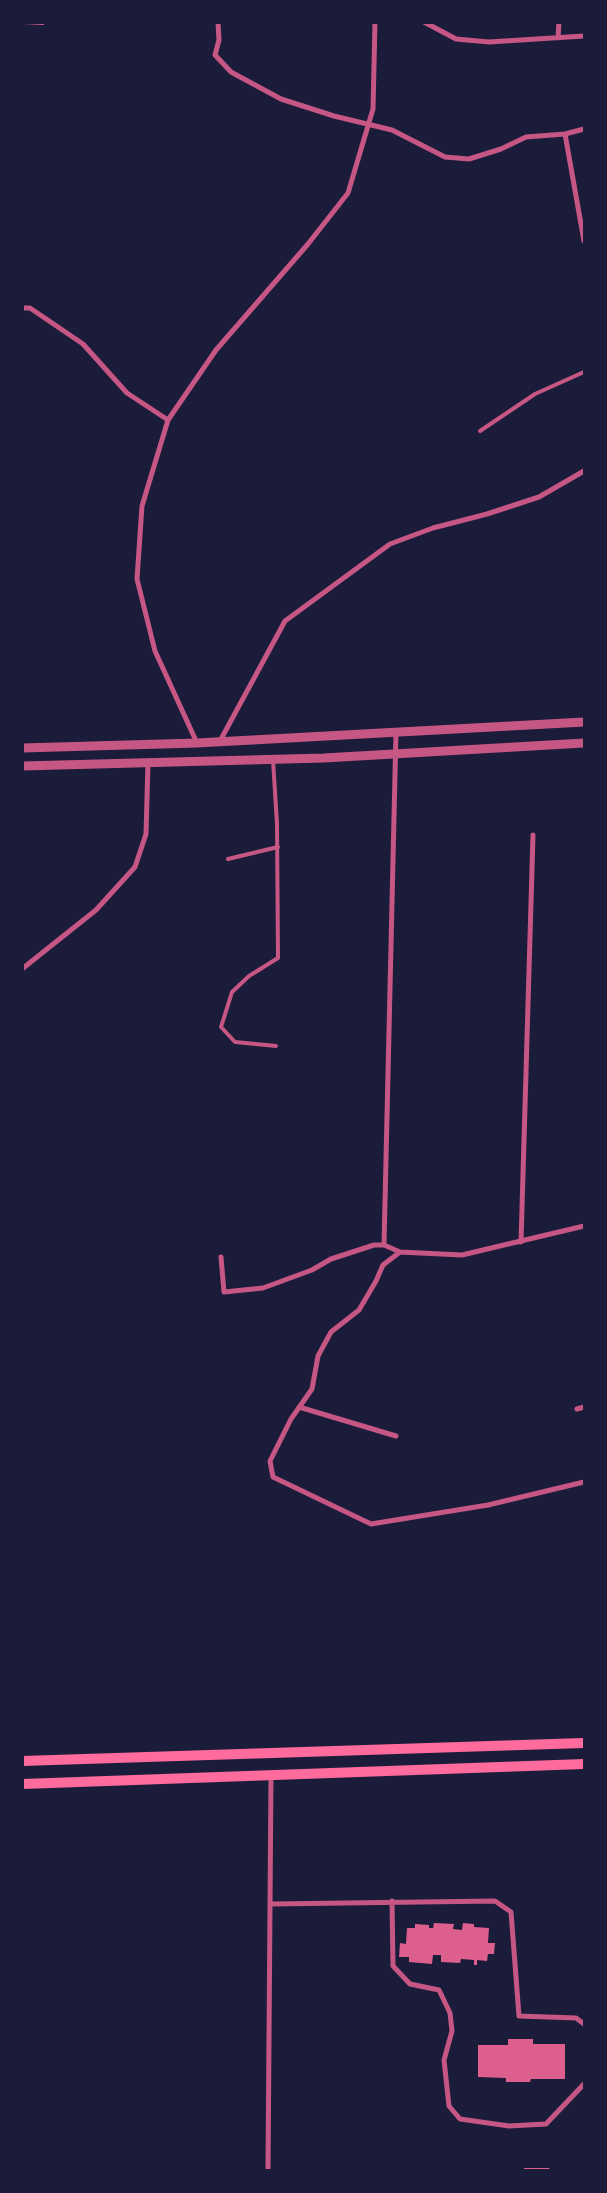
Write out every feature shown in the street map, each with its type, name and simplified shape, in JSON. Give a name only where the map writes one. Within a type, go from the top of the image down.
[{"type":"main road","points":[[22,1761],[584,1743]]},
{"type":"main road","points":[[22,1784],[584,1764]]},
{"type":"street","points":[[218,22],[219,40],[215,55],[231,72],[280,99],[334,116],[392,130],[445,157],[469,159],[501,149],[526,137],[565,134],[584,129]]},
{"type":"street","points":[[197,743],[155,651],[137,579],[142,506],[168,420],[216,350],[308,244],[348,193],[373,109],[375,22]]},
{"type":"street","points":[[424,22],[456,38],[489,42],[584,36]]},
{"type":"street","points":[[558,38],[559,22]]},
{"type":"street","points":[[565,134],[584,241]]},
{"type":"street","points":[[22,308],[30,308],[84,344],[127,393],[168,420]]},
{"type":"street","points":[[220,741],[285,621],[390,544],[433,528],[539,498],[584,471]]},
{"type":"street","points":[[22,748],[197,743],[584,722]]},
{"type":"street","points":[[384,1245],[396,732]]},
{"type":"street","points":[[22,766],[394,756],[584,743]]},
{"type":"street","points":[[22,969],[96,910],[135,867],[146,834],[148,763]]},
{"type":"street","points":[[521,1242],[533,835]]},
{"type":"street","points":[[221,1257],[224,1292],[263,1288],[312,1270],[331,1259],[374,1245],[384,1245],[400,1252],[462,1255],[584,1226]]},
{"type":"street","points":[[400,1252],[383,1265],[359,1310],[331,1332],[318,1356],[312,1389],[270,1461],[273,1477],[371,1524],[488,1505],[584,1482]]},
{"type":"street","points":[[300,1407],[396,1436]]},
{"type":"street","points":[[577,1409],[584,1407]]},
{"type":"street","points":[[268,2170],[271,1904],[270,1774]]},
{"type":"street","points":[[392,1901],[393,1966],[410,1984],[438,1990],[450,2013],[452,2031],[444,2060],[448,2106],[460,2119],[509,2126],[546,2124],[584,2084]]},
{"type":"street","points":[[271,1904],[494,1901],[510,1912],[519,2016],[576,2018],[584,2024]]},
{"type":"lane","points":[[480,431],[535,394],[584,372]]},
{"type":"lane","points":[[273,760],[278,847],[278,958],[249,976],[232,992],[221,1027],[235,1042],[276,1046]]},
{"type":"lane","points":[[228,859],[278,847]]},
{"type":"building","points":[[23,22],[44,22],[44,25],[23,24]]},
{"type":"building","points":[[434,1923],[454,1924],[453,1929],[462,1930],[463,1923],[474,1924],[474,1927],[489,1928],[488,1943],[495,1943],[494,1954],[488,1954],[487,1961],[477,1960],[477,1965],[474,1965],[474,1960],[461,1959],[460,1963],[441,1962],[441,1955],[433,1955],[432,1964],[409,1962],[409,1957],[399,1957],[400,1943],[406,1944],[407,1928],[415,1928],[415,1924],[429,1925],[429,1928],[433,1928]]},
{"type":"building","points":[[508,2039],[533,2039],[533,2044],[565,2044],[565,2079],[531,2079],[530,2082],[506,2082],[506,2078],[478,2077],[478,2045],[508,2045]]},
{"type":"building","points":[[524,2168],[549,2168],[550,2170],[524,2170]]}]
